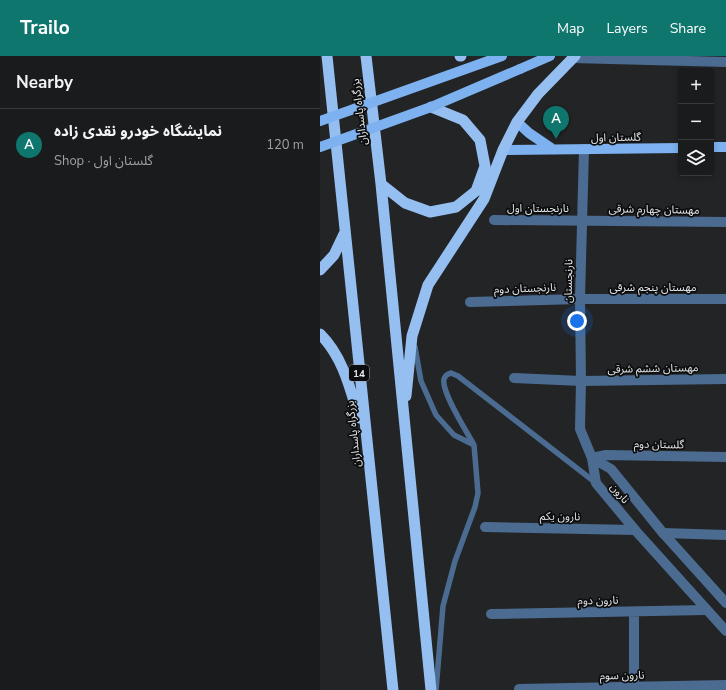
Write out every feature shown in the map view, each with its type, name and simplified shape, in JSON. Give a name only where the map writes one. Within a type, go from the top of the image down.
[{"type":"highway","name":"بزرگراه پاسداران","points":[[366,56],[381,184],[431,690]]},
{"type":"highway","points":[[404,421],[412,336],[428,285],[484,199],[503,150],[517,122],[538,94],[573,57]]},
{"type":"highway","name":"بزرگراه پاسداران","points":[[325,59],[393,690]]},
{"type":"highway","points":[[381,184],[405,203],[430,212],[456,208],[476,190],[485,166],[480,140],[463,120],[431,107]]},
{"type":"highway","points":[[320,270],[334,255],[344,233]]},
{"type":"highway","points":[[320,334],[327,341],[336,355],[346,375],[366,437]]},
{"type":"main road","points":[[320,121],[502,56]]},
{"type":"main road","points":[[320,147],[431,107],[550,56]]},
{"type":"main road","points":[[517,122],[529,133],[551,148]]},
{"type":"main road","points":[[714,147],[726,147]]},
{"type":"main road","name":"گلستان اول","points":[[503,150],[551,148],[678,148]]},
{"type":"street","points":[[573,57],[726,62]]},
{"type":"street","name":"نارنجستان","points":[[584,149],[581,221],[580,429],[592,458]]},
{"type":"street","name":"نارنجستان اول","points":[[494,220],[581,221]]},
{"type":"street","name":"مهستان چهارم شرقی","points":[[581,221],[726,222]]},
{"type":"street","name":"مهستان پنجم شرقی","points":[[580,299],[726,299]]},
{"type":"street","name":"نارنجستان دوم","points":[[470,302],[580,299]]},
{"type":"street","name":"مهستان ششم شرقی","points":[[514,378],[581,381],[726,379]]},
{"type":"street","name":"گلستان دوم","points":[[592,458],[606,455],[726,458]]},
{"type":"street","name":"نارون","points":[[592,458],[596,483],[635,530],[726,631]]},
{"type":"street","name":"نارون","points":[[592,458],[611,469],[663,533],[726,603]]},
{"type":"street","name":"نارون یکم","points":[[484,526],[635,530]]},
{"type":"street","points":[[663,533],[726,536]]},
{"type":"street","name":"نارون دوم","points":[[491,614],[706,610]]},
{"type":"street","points":[[634,612],[634,687]]},
{"type":"street","name":"نارون سوم","points":[[519,689],[726,685]]},
{"type":"lane","points":[[412,336],[421,381],[436,415],[454,435],[474,445]]},
{"type":"lane","points":[[436,690],[444,606],[455,561],[475,507],[478,493],[474,445],[448,397],[444,386],[444,378],[447,374],[450,373],[458,376],[596,483]]},
{"type":"place","name":"نمایشگاه خودرو نقدی زاده","points":[[556,139]]}]
